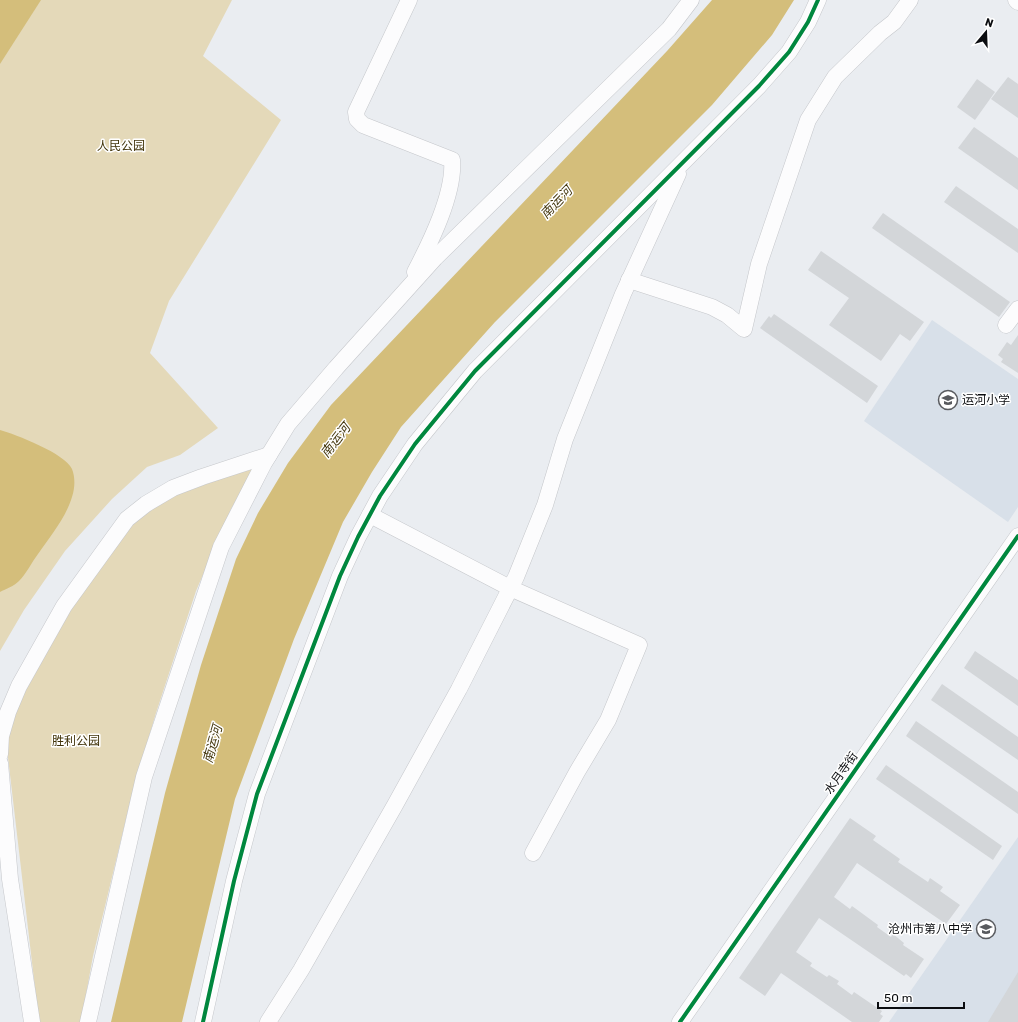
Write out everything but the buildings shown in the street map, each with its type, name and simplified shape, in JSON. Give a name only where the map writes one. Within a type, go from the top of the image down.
[{"type":"street","points":[[408,287],[442,214],[451,178],[452,160],[363,125],[357,119],[356,112],[409,0]]},
{"type":"street","points":[[88,1022],[144,777],[221,547],[269,455],[288,424],[408,287],[435,258],[669,29],[690,0]]},
{"type":"street","points":[[203,1022],[234,881],[257,794],[340,576],[380,496],[415,444],[475,371],[759,86],[789,52],[808,22],[818,0]]},
{"type":"street","points":[[629,280],[712,307],[726,315],[744,329],[759,264],[808,120],[835,77],[880,33],[894,22],[910,0]]},
{"type":"street","points":[[268,1022],[302,970],[399,798],[459,689],[510,588],[545,505],[565,439],[629,280],[683,163]]},
{"type":"street","points":[[1006,326],[1018,309]]},
{"type":"street","points":[[0,754],[1,736],[8,712],[19,686],[64,606],[127,519],[146,504],[173,488],[269,455]]},
{"type":"street","points":[[370,515],[510,588],[638,645],[608,720],[577,772],[533,854]]},
{"type":"street","name":"水月寺街","points":[[680,1022],[1018,536]]},
{"type":"street","points":[[0,763],[10,879],[32,1022]]},
{"type":"shaded area","name":"运河小学","points":[[932,320],[1018,379],[1018,507],[1008,522],[864,421]]},
{"type":"shaded area","name":"沧州市第八中学","points":[[1018,837],[1018,1022],[889,1022]]},
{"type":"green space","name":"人民公园","points":[[0,0],[232,0],[203,56],[281,120],[169,301],[150,353],[218,428],[180,455],[147,467],[112,499],[65,551],[24,610],[0,651]]},
{"type":"green space","name":"胜利公园","points":[[250,467],[253,471],[231,509],[196,591],[156,713],[132,794],[93,956],[81,1022],[39,1022],[7,749],[9,725],[46,645],[121,536],[148,511],[170,498],[203,483]]},
{"type":"water","points":[[0,0],[41,0],[0,64]]},
{"type":"water","name":"南运河","points":[[712,0],[794,0],[772,35],[712,105],[495,322],[401,427],[372,472],[343,522],[294,639],[235,799],[182,1022],[111,1022],[165,793],[201,665],[236,559],[258,513],[288,463],[331,405],[667,51]]},
{"type":"water","points":[[0,430],[28,440],[60,457],[68,463],[72,469],[74,480],[70,503],[58,525],[22,578],[15,584],[0,592]]},
{"type":"cycle path","points":[[203,1022],[234,881],[257,794],[340,576],[358,537],[380,496],[415,444],[475,371],[759,86],[789,52],[808,22],[818,0]]},
{"type":"cycle path","points":[[680,1022],[1018,536]]},
{"type":"place","name":"运河小学","points":[[948,400]]},
{"type":"place","name":"沧州市第八中学","points":[[986,929]]}]
